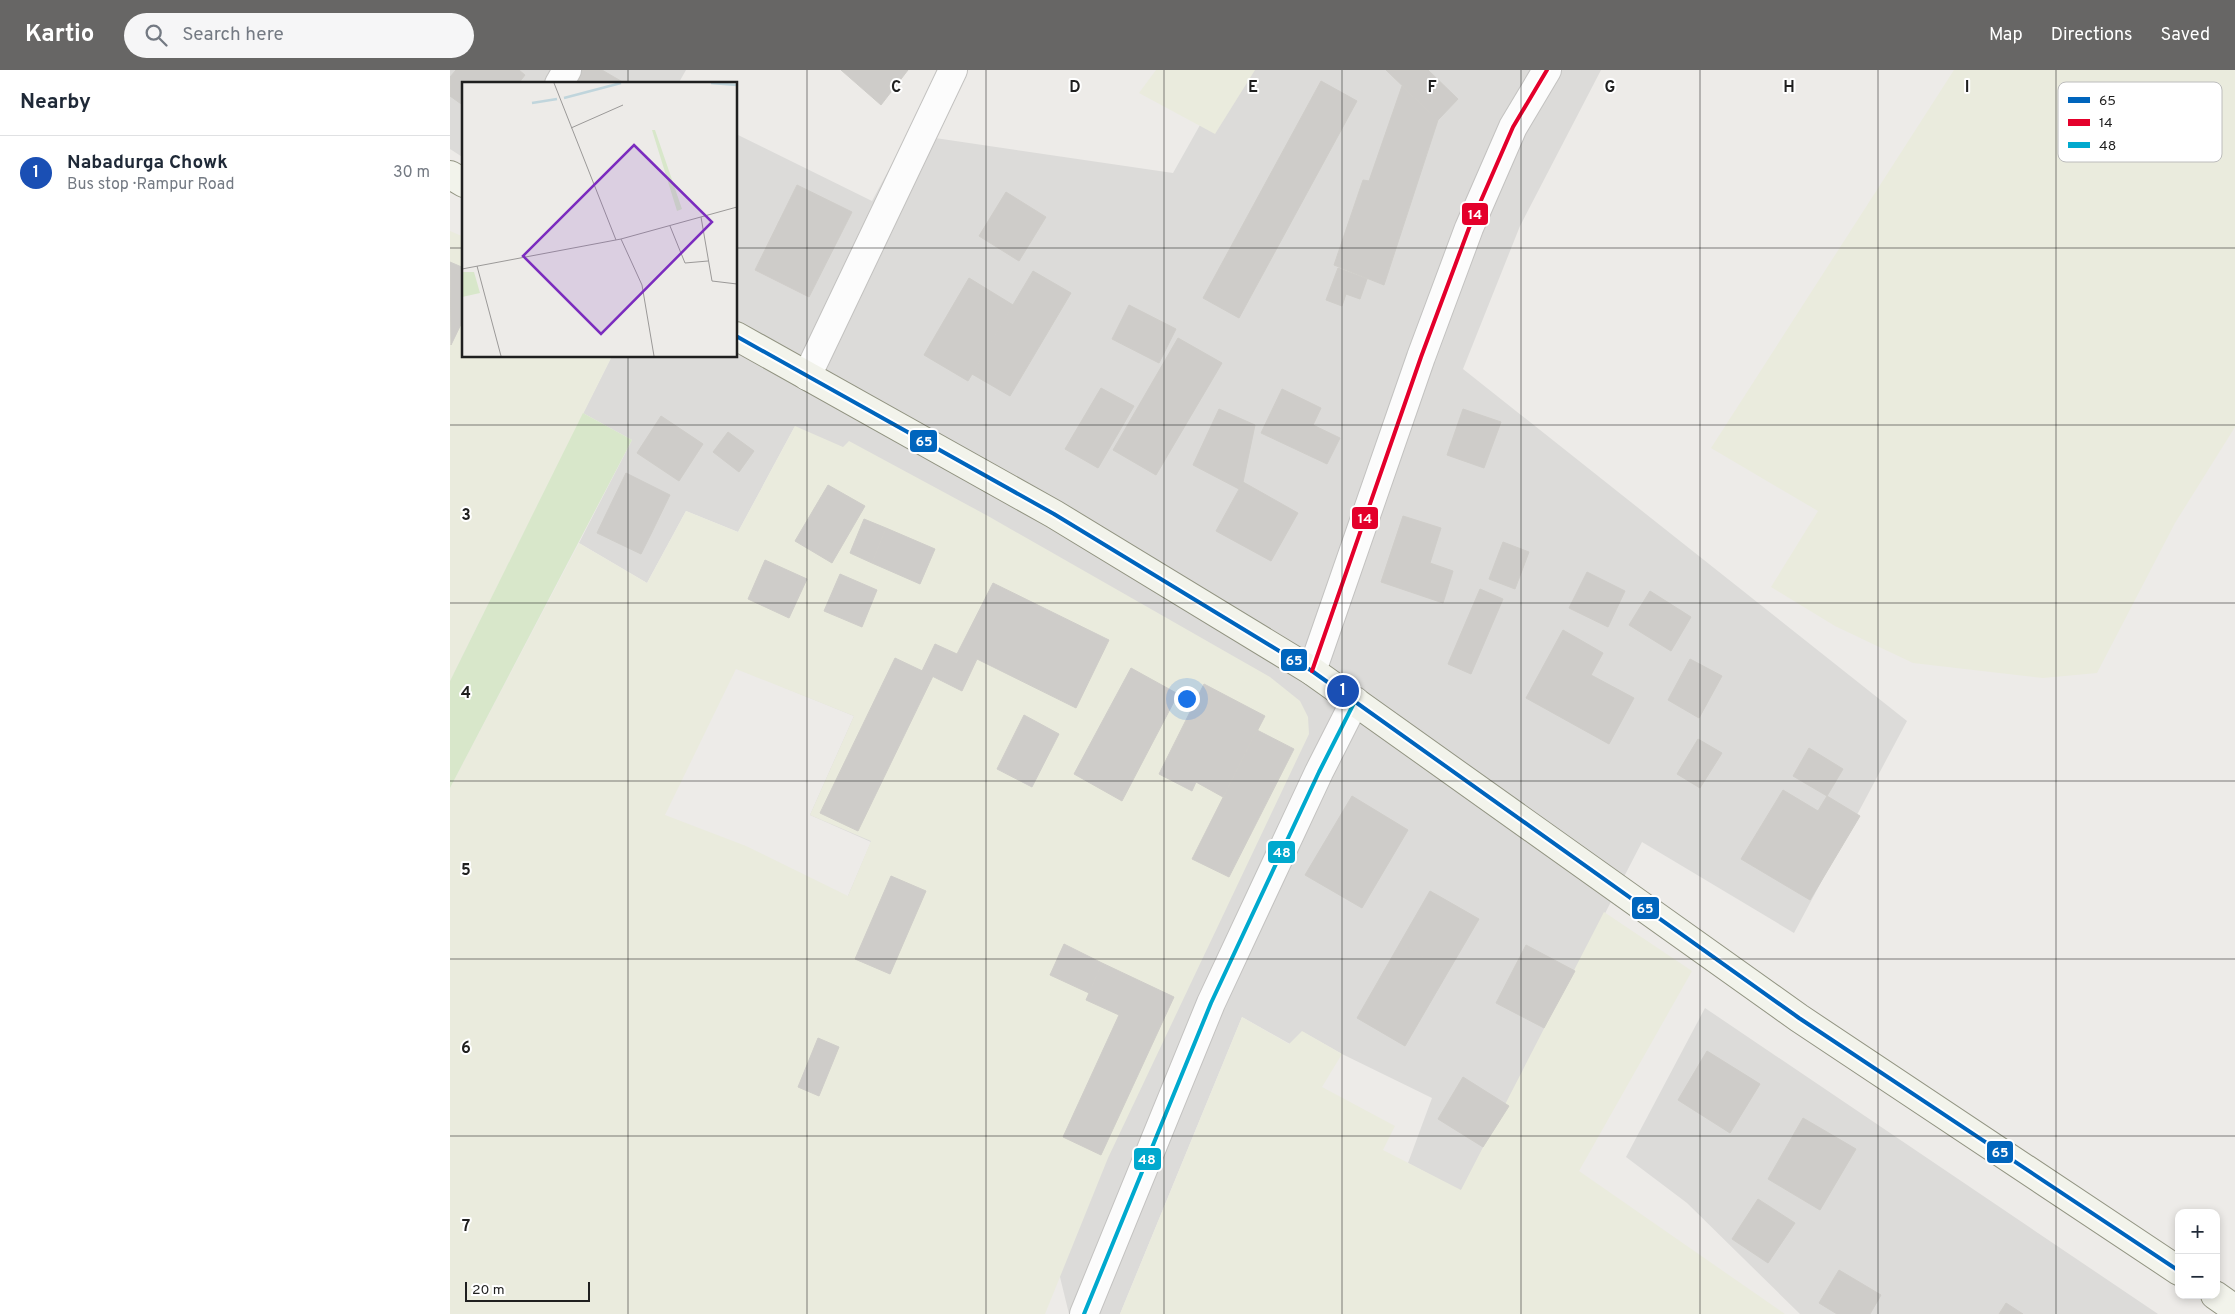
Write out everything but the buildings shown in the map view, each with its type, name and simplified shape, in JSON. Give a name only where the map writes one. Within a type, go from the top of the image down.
[{"type":"main road","points":[[450,175],[462,182]]},
{"type":"main road","points":[[738,337],[1054,514],[1312,671],[1800,1018],[2175,1268]]},
{"type":"main road","points":[[2220,1298],[2235,1309]]},
{"type":"street","points":[[560,82],[567,70]]},
{"type":"street","points":[[807,376],[953,70]]},
{"type":"street","points":[[1312,671],[1421,358],[1469,228],[1513,127],[1547,70]]},
{"type":"street","points":[[1084,1314],[1211,1004],[1315,781],[1355,701]]},
{"type":"shaded area","points":[[450,70],[686,70],[679,82],[462,82],[462,157],[450,149]]},
{"type":"shaded area","points":[[1156,70],[1255,70],[1215,134],[1139,93]]},
{"type":"shaded area","points":[[1231,70],[1601,70],[1520,226],[1463,369],[1907,721],[1794,933],[1642,842],[1461,1191],[1408,1163],[1432,1098],[1342,1054],[1303,1032],[1290,1044],[1242,1017],[1120,1314],[1069,1314],[1060,1277],[848,896],[871,842],[810,815],[854,716],[736,668],[795,426],[738,532],[686,511],[647,583],[579,543],[632,440],[583,413],[611,358],[738,358],[738,135],[872,201],[908,134],[1173,173]]},
{"type":"shaded area","points":[[1954,70],[2235,70],[2235,427],[2175,523],[2097,673],[2043,678],[1913,663],[1835,626],[1771,587],[1818,511],[1711,448]]},
{"type":"shaded area","points":[[450,231],[462,236],[462,358],[611,358],[450,681]]},
{"type":"shaded area","points":[[795,426],[843,447],[849,441],[988,516],[1270,677],[1300,701],[1308,717],[1309,734],[1108,1158],[1045,1314],[450,1314],[450,788],[579,543],[647,583],[686,511],[738,532]],"holes":[[[736,669],[854,716],[810,815],[871,841],[848,896],[746,846],[665,815]]]},
{"type":"shaded area","points":[[1604,912],[1692,971],[1579,1171],[1785,1314],[1120,1314],[1242,1017],[1289,1044],[1302,1031],[1342,1054],[1322,1087],[1395,1126],[1383,1150],[1461,1190]]},
{"type":"shaded area","points":[[1705,1008],[2158,1314],[1800,1314],[1687,1203],[1626,1157]]},
{"type":"green space","points":[[583,413],[632,440],[450,788],[450,681]]},
{"type":"transit line","name":"14","points":[[1312,671],[1421,357],[1469,228],[1513,127],[1547,70]]},
{"type":"transit line","name":"65","points":[[738,337],[1054,514],[1312,671],[1799,1018],[2175,1268]]},
{"type":"transit line","name":"48","points":[[1084,1314],[1211,1003],[1319,772],[1355,701]]},
{"type":"place","name":"Nabadurga Chowk","points":[[1343,691]]}]
